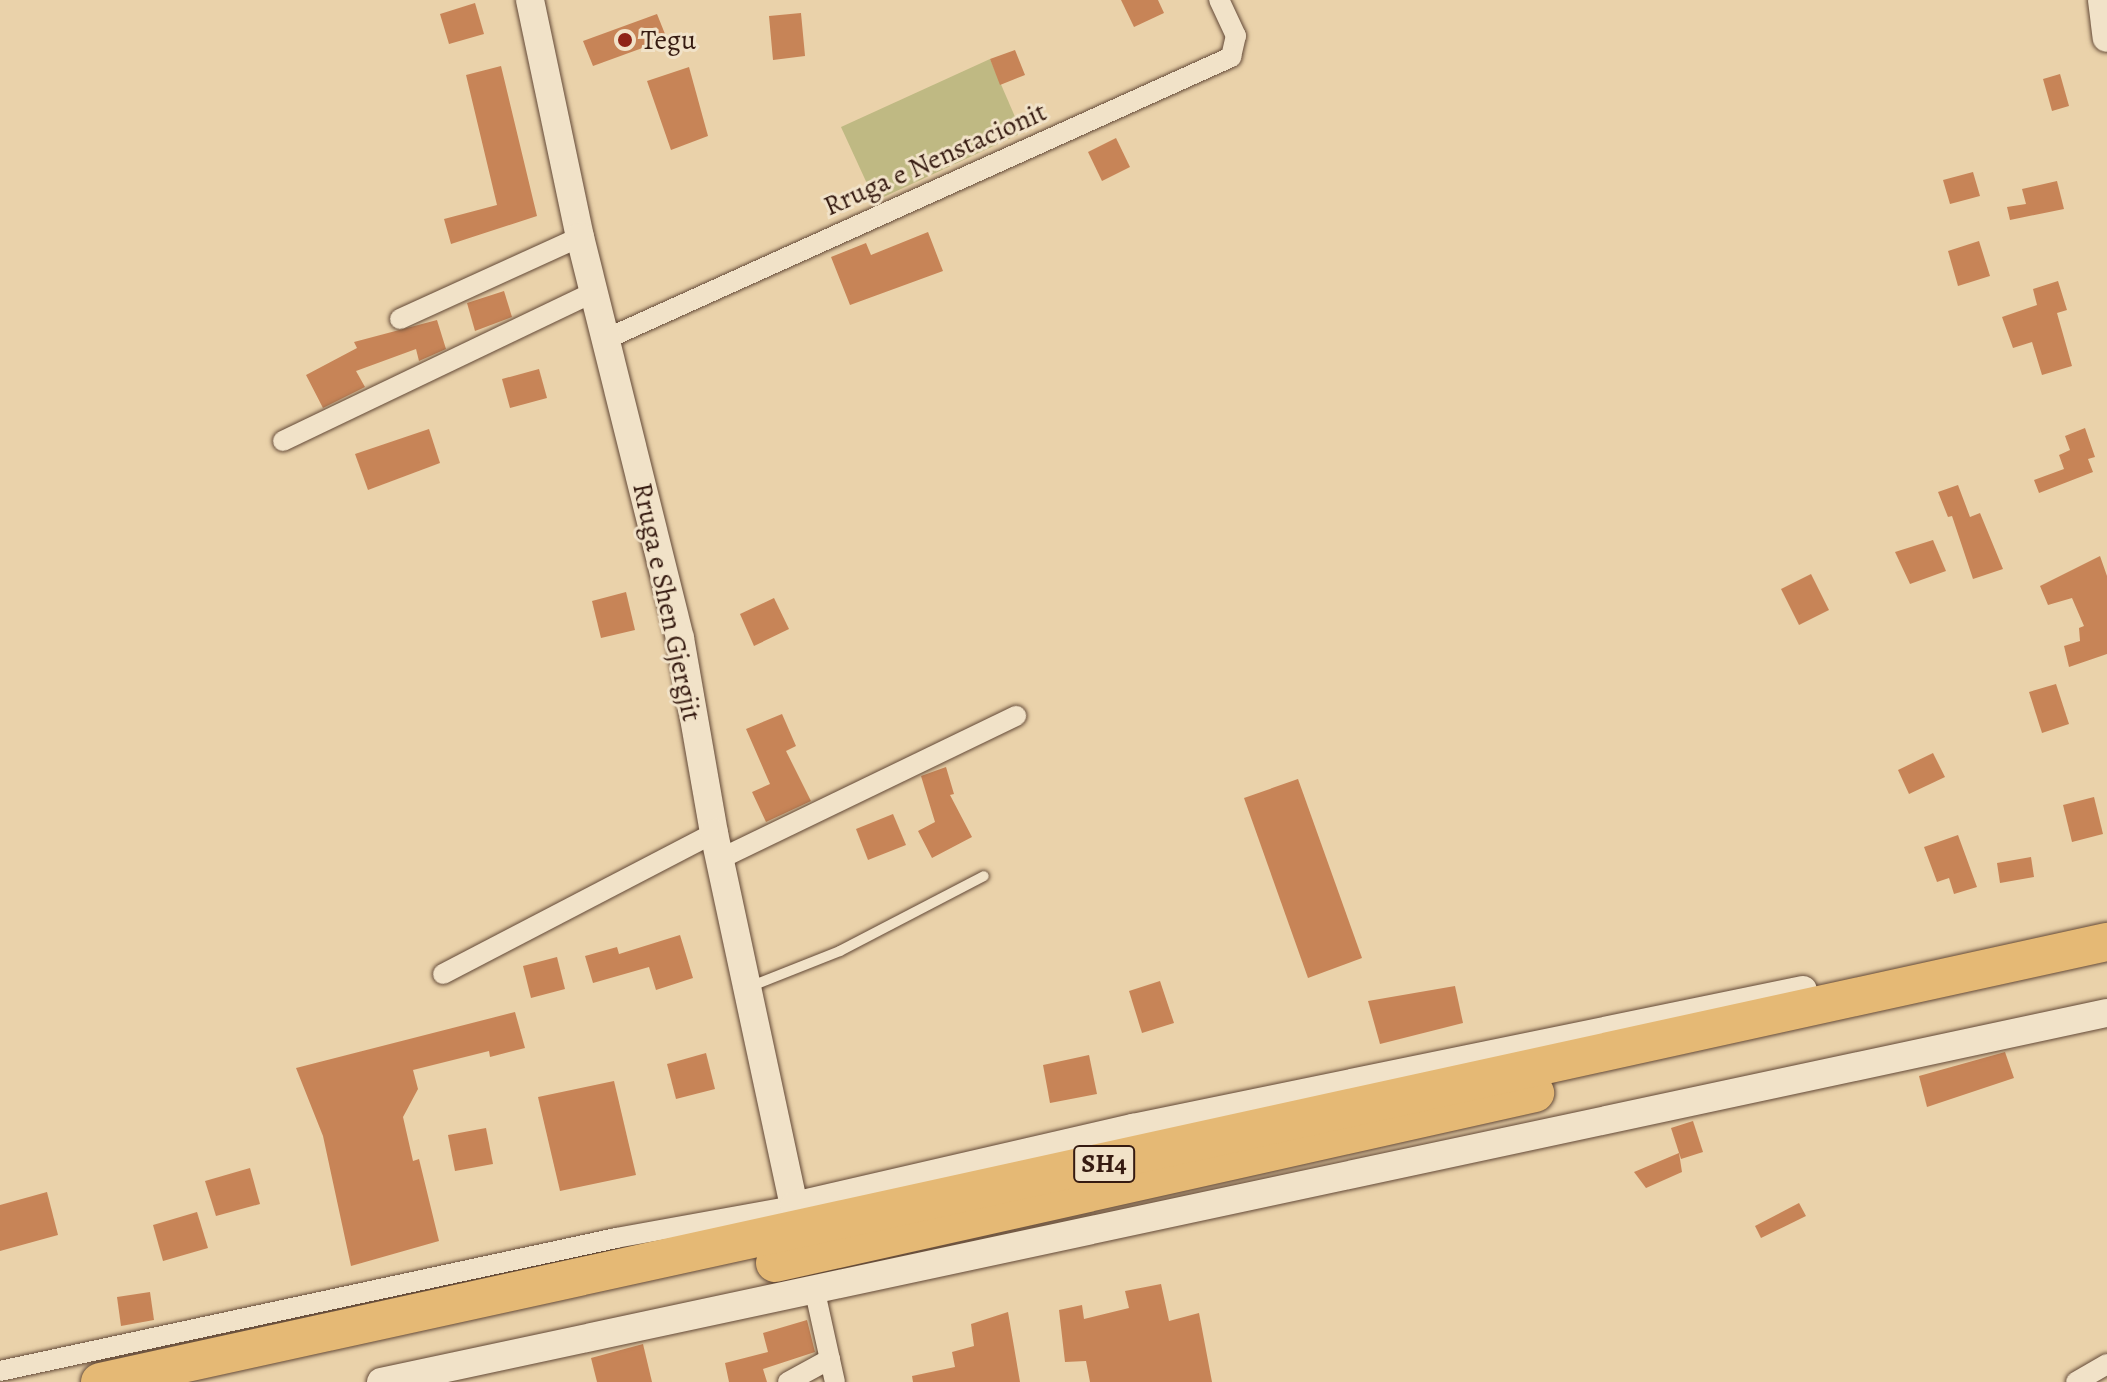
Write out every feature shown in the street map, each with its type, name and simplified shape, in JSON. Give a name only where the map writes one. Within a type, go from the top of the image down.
[{"type":"highway","name":"SH4","points":[[100,1382],[2107,942]]},
{"type":"highway","points":[[1927,964],[1939,969],[2026,950],[2047,954]]},
{"type":"highway","name":"SH4","points":[[217,1382],[1147,1183],[1697,1055],[2107,967]]},
{"type":"street","name":"Rruga e Shen Gjergjit","points":[[530,0],[580,237],[680,638],[717,846],[794,1206]]},
{"type":"street","name":"Rruga e Nenstacionit","points":[[606,339],[1231,57],[1236,36],[1219,0]]},
{"type":"street","points":[[2102,0],[2107,38]]},
{"type":"street","points":[[400,319],[580,237]]},
{"type":"street","points":[[283,441],[594,292]]},
{"type":"street","points":[[443,974],[717,846],[1016,716]]},
{"type":"street","points":[[0,1371],[616,1238],[794,1206],[1133,1128],[1927,964],[2107,923]]},
{"type":"street","points":[[381,1382],[817,1302],[2107,1013]]},
{"type":"street","points":[[817,1302],[835,1382]]},
{"type":"street","points":[[788,1382],[830,1359]]},
{"type":"street","points":[[2076,1382],[2107,1364]]},
{"type":"lane","points":[[747,987],[840,951],[984,876]]},
{"type":"shaded area","points":[[990,59],[1022,133],[875,201],[841,127]]},
{"type":"building","points":[[1121,0],[1158,0],[1164,13],[1134,27]]},
{"type":"building","points":[[475,3],[484,34],[449,44],[440,14]]},
{"type":"building","points":[[801,13],[805,56],[773,60],[769,16]]},
{"type":"building","name":"Tegu","points":[[657,14],[667,39],[593,66],[583,41]]},
{"type":"building","points":[[1015,50],[1025,75],[1000,85],[990,59]]},
{"type":"building","points":[[501,66],[537,216],[451,244],[444,219],[497,205],[466,75]]},
{"type":"building","points":[[689,67],[708,136],[671,150],[647,81]]},
{"type":"building","points":[[2060,74],[2069,106],[2052,111],[2043,79]]},
{"type":"building","points":[[1116,138],[1130,167],[1102,181],[1088,152]]},
{"type":"building","points":[[1973,172],[1980,196],[1950,204],[1943,180]]},
{"type":"building","points":[[2057,181],[2064,209],[2010,220],[2007,207],[2026,204],[2022,189]]},
{"type":"building","points":[[928,232],[943,271],[850,305],[831,257],[866,243],[871,255]]},
{"type":"building","points":[[1979,241],[1990,276],[1958,286],[1948,251]]},
{"type":"building","points":[[2058,281],[2067,310],[2057,313],[2072,366],[2042,375],[2032,342],[2013,348],[2002,317],[2037,305],[2033,289]]},
{"type":"building","points":[[504,291],[512,317],[475,331],[467,303]]},
{"type":"building","points":[[437,320],[446,349],[419,361],[416,349],[356,371],[365,387],[323,408],[306,375],[357,348],[354,342]]},
{"type":"building","points":[[539,369],[547,398],[510,408],[502,379]]},
{"type":"building","points":[[2085,428],[2095,457],[2088,459],[2093,472],[2039,493],[2034,480],[2064,469],[2059,455],[2070,450],[2065,436]]},
{"type":"building","points":[[429,429],[440,463],[368,490],[355,454]]},
{"type":"building","points":[[1958,485],[1970,517],[1980,513],[2003,569],[1973,579],[1952,516],[1948,517],[1938,492]]},
{"type":"building","points":[[1933,540],[1946,571],[1910,584],[1895,552]]},
{"type":"building","points":[[2100,556],[2107,576],[2107,654],[2069,667],[2064,646],[2080,641],[2079,628],[2084,626],[2072,598],[2048,605],[2040,586]]},
{"type":"building","points":[[1811,574],[1829,610],[1799,625],[1781,589]]},
{"type":"building","points":[[626,592],[635,630],[601,638],[592,601]]},
{"type":"building","points":[[774,598],[789,629],[754,646],[740,614]]},
{"type":"building","points":[[2056,684],[2069,724],[2042,733],[2029,692]]},
{"type":"building","points":[[782,714],[796,746],[786,751],[811,801],[766,822],[752,792],[770,784],[746,729]]},
{"type":"building","points":[[1933,753],[1945,777],[1909,794],[1898,770]]},
{"type":"building","points":[[946,767],[954,794],[950,795],[972,837],[932,858],[918,831],[935,822],[921,776]]},
{"type":"building","points":[[1298,779],[1362,958],[1308,978],[1244,798]]},
{"type":"building","points":[[2094,797],[2103,834],[2072,842],[2063,805]]},
{"type":"building","points":[[893,814],[906,845],[868,860],[856,829]]},
{"type":"building","points":[[1958,835],[1977,887],[1954,894],[1949,878],[1937,882],[1924,847]]},
{"type":"building","points":[[2031,857],[2034,877],[2000,883],[1997,863]]},
{"type":"building","points":[[680,935],[693,978],[656,990],[649,967],[593,983],[585,956],[617,947],[619,954]]},
{"type":"building","points":[[557,957],[565,989],[531,998],[523,966]]},
{"type":"building","points":[[1160,981],[1174,1023],[1142,1033],[1129,991]]},
{"type":"building","points":[[1455,986],[1463,1023],[1380,1044],[1368,1001]]},
{"type":"building","points":[[515,1012],[525,1048],[490,1057],[489,1051],[413,1070],[418,1089],[403,1117],[413,1161],[419,1159],[439,1241],[351,1266],[323,1136],[296,1068]]},
{"type":"building","points":[[2005,1052],[2014,1078],[1927,1107],[1919,1076]]},
{"type":"building","points":[[706,1053],[715,1089],[676,1099],[667,1064]]},
{"type":"building","points":[[1089,1055],[1097,1094],[1050,1103],[1043,1065]]},
{"type":"building","points":[[614,1081],[636,1175],[560,1191],[538,1097]]},
{"type":"building","points":[[1693,1121],[1703,1152],[1681,1159],[1671,1128]]},
{"type":"building","points":[[486,1128],[493,1164],[455,1171],[448,1135]]},
{"type":"building","points":[[1679,1153],[1682,1172],[1646,1188],[1634,1172]]},
{"type":"building","points":[[250,1168],[260,1204],[216,1216],[205,1181]]},
{"type":"building","points":[[47,1192],[58,1235],[0,1251],[0,1205]]},
{"type":"building","points":[[1799,1203],[1806,1216],[1761,1238],[1755,1226]]},
{"type":"building","points":[[197,1212],[208,1248],[163,1261],[153,1225]]},
{"type":"building","points":[[1161,1284],[1169,1321],[1199,1313],[1212,1382],[1090,1382],[1086,1361],[1065,1362],[1059,1310],[1082,1305],[1084,1319],[1129,1308],[1125,1291]]},
{"type":"building","points":[[150,1292],[154,1320],[121,1326],[117,1297]]},
{"type":"building","points":[[1008,1312],[1020,1382],[913,1382],[912,1376],[955,1367],[952,1352],[974,1346],[971,1324]]},
{"type":"building","points":[[807,1320],[815,1352],[763,1369],[767,1382],[729,1382],[725,1363],[768,1352],[763,1333]]},
{"type":"building","points":[[643,1344],[652,1382],[597,1382],[591,1358]]},
{"type":"place","name":"Tegu","points":[[625,40]]}]
